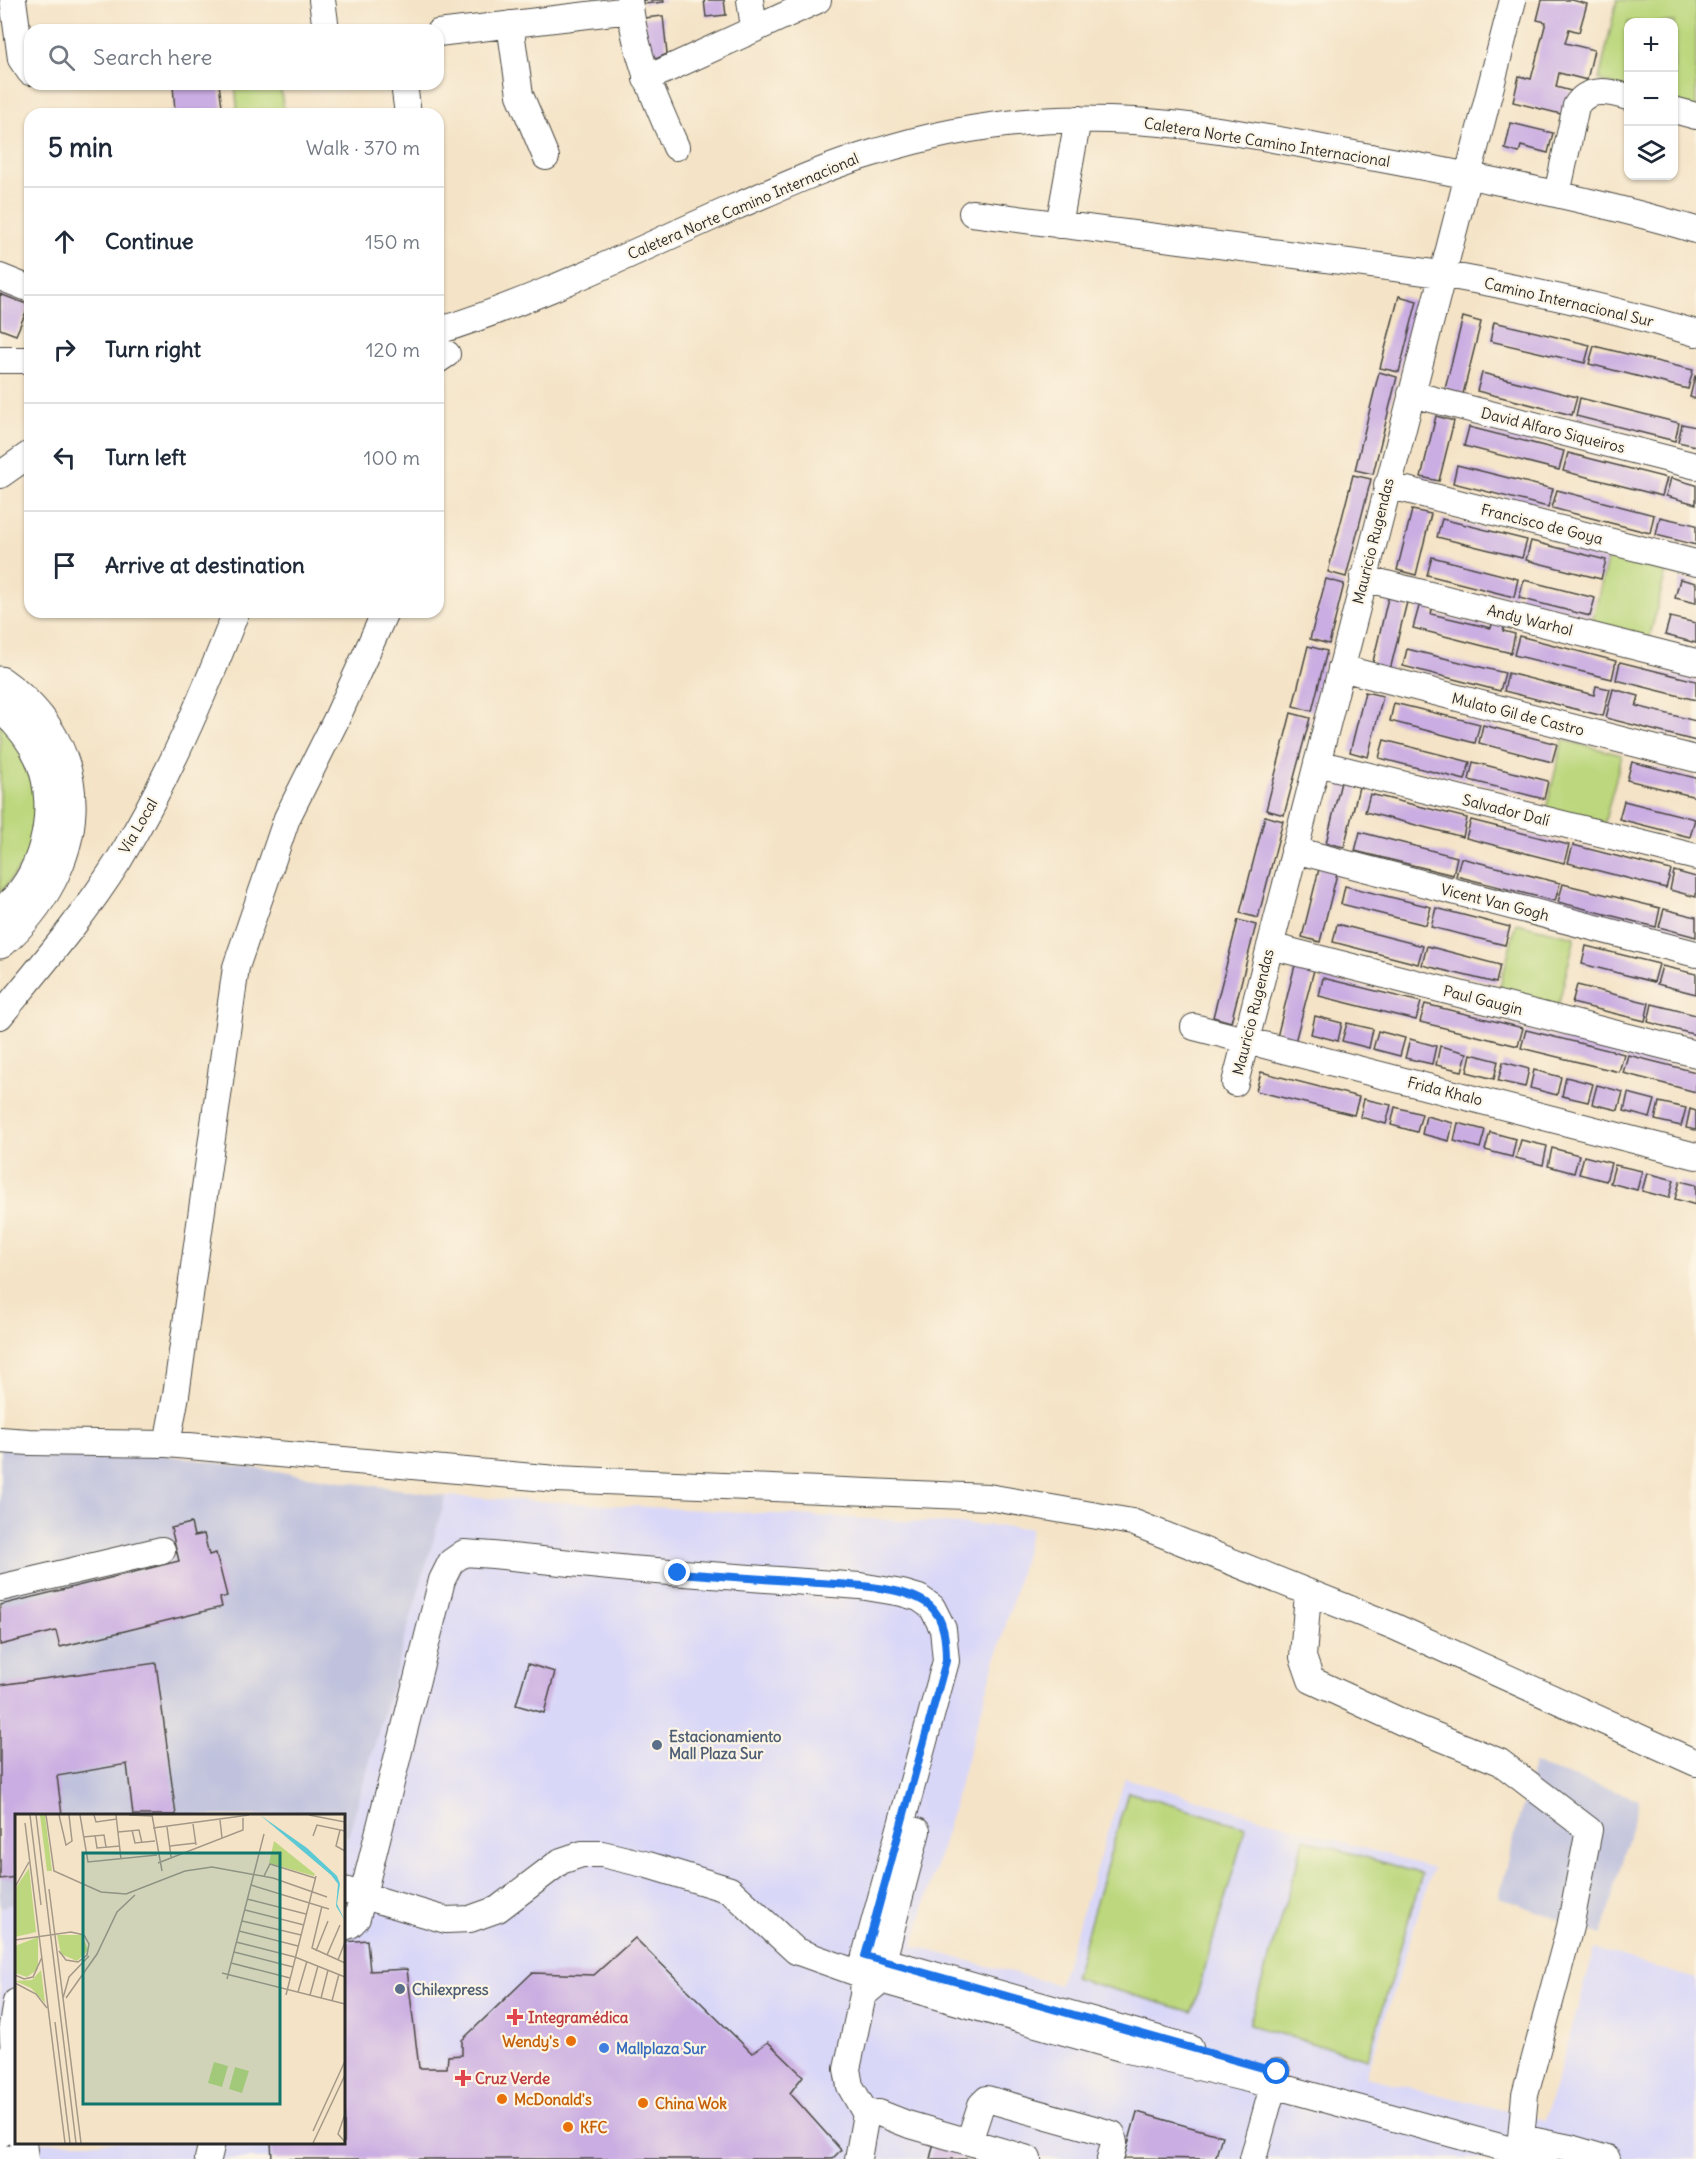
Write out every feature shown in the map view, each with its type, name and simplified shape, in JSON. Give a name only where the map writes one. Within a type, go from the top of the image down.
[{"type":"main road","points":[[0,683],[38,717],[52,740],[63,764],[67,782],[69,817],[63,851],[50,882],[30,912],[0,942]]},
{"type":"main road","points":[[0,705],[15,717],[35,745],[47,776],[51,810],[46,842],[35,873],[17,899],[0,915]]},
{"type":"street","points":[[13,0],[21,59],[24,63]]},
{"type":"street","points":[[322,0],[325,24]]},
{"type":"street","points":[[750,0],[754,28]]},
{"type":"street","points":[[646,80],[818,0]]},
{"type":"street","name":"Mauricio Rugendas","points":[[1235,1083],[1513,0]]},
{"type":"street","points":[[444,32],[629,5],[637,51],[646,80],[676,147]]},
{"type":"street","points":[[510,24],[520,94],[546,157]]},
{"type":"street","points":[[405,90],[407,108]]},
{"type":"street","points":[[1557,194],[1576,106],[1580,100],[1584,96],[1599,91],[1624,96]]},
{"type":"street","points":[[1678,111],[1696,116]]},
{"type":"street","points":[[1059,225],[1078,119]]},
{"type":"street","name":"Caletera Norte Camino Internacional","points":[[444,346],[542,292],[838,164],[909,142],[964,130],[1007,124],[1078,119],[1188,126],[1467,175],[1635,212],[1696,230]]},
{"type":"street","name":"Camino Internacional Sur","points":[[972,213],[1441,274],[1597,306],[1696,333]]},
{"type":"street","points":[[0,277],[24,287]]},
{"type":"street","points":[[0,360],[24,360]]},
{"type":"street","name":"David Alfaro Siqueiros","points":[[1411,394],[1696,466]]},
{"type":"street","points":[[0,475],[24,458]]},
{"type":"street","name":"Francisco de Goya","points":[[1387,485],[1696,563]]},
{"type":"street","name":"Andy Warhol","points":[[1363,578],[1696,662]]},
{"type":"street","name":"Vía Local","points":[[0,1016],[72,927],[118,861],[144,816],[191,723],[235,618]]},
{"type":"street","points":[[167,1444],[176,1395],[236,967],[287,818],[336,720],[382,618]]},
{"type":"street","name":"Mulato Gil de Castro","points":[[1341,668],[1696,759]]},
{"type":"street","name":"Salvador Dalí","points":[[1317,763],[1696,857]]},
{"type":"street","name":"Vicent Van Gogh","points":[[1294,850],[1696,954]]},
{"type":"street","name":"Paul Gaugin","points":[[1270,946],[1696,1054]]},
{"type":"street","name":"Frida Khalo","points":[[1194,1027],[1696,1156]]},
{"type":"street","points":[[0,1440],[167,1444],[556,1479],[988,1497],[1132,1521],[1393,1626],[1696,1763]]},
{"type":"street","points":[[345,1927],[357,1918],[351,1891],[432,1581],[441,1558],[458,1543],[671,1557],[863,1574],[923,1582],[937,1589],[954,1610],[962,1639],[962,1661],[871,1973],[847,2069],[850,2086],[866,2114],[858,2159]]},
{"type":"street","points":[[0,1588],[162,1550]]},
{"type":"street","points":[[1308,1593],[1303,1657],[1311,1680],[1402,1722],[1500,1761],[1589,1830],[1570,1927],[1526,2095],[1521,2138]]},
{"type":"street","points":[[351,1891],[446,1920],[470,1919],[498,1909],[561,1861],[572,1856],[592,1853],[648,1865],[730,1890],[768,1924],[871,1973],[1128,2050],[1275,2079],[1521,2138],[1586,2156]]},
{"type":"street","points":[[0,2134],[7,2130],[10,2121],[6,2074],[15,2065],[12,2026],[15,2008]]},
{"type":"street","points":[[1253,2159],[1275,2079]]},
{"type":"street","points":[[1275,2079],[1544,2159]]},
{"type":"street","points":[[969,2142],[981,2105],[987,2099],[1112,2134],[1114,2143],[1110,2159]]},
{"type":"street","points":[[866,2114],[879,2113],[895,2121],[1028,2159]]},
{"type":"street","points":[[23,2144],[25,2159]]},
{"type":"street","points":[[208,2159],[212,2144]]},
{"type":"street","points":[[0,2158],[11,2159]]},
{"type":"shaded area","points":[[0,1434],[33,1436],[446,1496],[348,1837],[345,1836],[345,1814],[15,1814],[15,1903],[0,1907]]},
{"type":"shaded area","points":[[446,1496],[1031,1528],[1013,1600],[913,1946],[1059,1985],[1125,1778],[1433,1868],[1366,2077],[1545,2120],[1595,1949],[1696,1979],[1696,2159],[0,2159],[0,1907],[15,1903],[15,2144],[345,2144],[345,1836],[348,1837]]},
{"type":"shaded area","points":[[1533,1764],[1639,1799],[1602,1935],[1499,1897]]},
{"type":"green space","points":[[1617,0],[1696,0],[1696,109],[1678,103],[1678,18],[1624,18],[1624,88],[1599,80]]},
{"type":"green space","points":[[236,90],[281,90],[283,108],[237,108]]},
{"type":"green space","points":[[1608,557],[1666,571],[1649,640],[1591,626]]},
{"type":"green space","points":[[0,722],[27,755],[37,789],[36,832],[28,857],[0,894]]},
{"type":"green space","points":[[1563,740],[1622,755],[1604,824],[1546,809]]},
{"type":"green space","points":[[1516,923],[1575,937],[1558,1006],[1499,991]]},
{"type":"green space","points":[[1128,1792],[1246,1827],[1192,2012],[1074,1978]]},
{"type":"green space","points":[[1304,1839],[1422,1874],[1368,2059],[1249,2025]]},
{"type":"building","points":[[643,0],[664,0],[664,2],[643,4]]},
{"type":"building","points":[[704,0],[724,0],[726,15],[706,17]]},
{"type":"building","points":[[1542,0],[1572,0],[1587,4],[1579,32],[1569,29],[1565,43],[1594,50],[1587,80],[1559,73],[1556,87],[1571,91],[1565,115],[1513,102],[1519,76],[1531,79],[1546,22],[1537,20]]},
{"type":"building","points":[[663,16],[667,54],[649,62],[644,18]]},
{"type":"building","points":[[173,90],[220,90],[222,108],[175,108]]},
{"type":"building","points":[[1511,123],[1553,133],[1548,153],[1521,146],[1519,153],[1505,149]]},
{"type":"building","points":[[0,294],[24,303],[24,317],[16,335],[0,329]]},
{"type":"building","points":[[1399,296],[1417,301],[1399,372],[1380,368]]},
{"type":"building","points":[[1463,317],[1481,322],[1463,394],[1445,389]]},
{"type":"building","points":[[1494,322],[1590,345],[1585,363],[1490,341]]},
{"type":"building","points":[[1594,346],[1693,370],[1688,389],[1589,364]]},
{"type":"building","points":[[1379,372],[1397,377],[1373,474],[1355,470]]},
{"type":"building","points":[[1482,373],[1577,397],[1572,415],[1477,391]]},
{"type":"building","points":[[1696,377],[1696,399],[1690,397]]},
{"type":"building","points":[[1580,398],[1679,423],[1675,441],[1576,416]]},
{"type":"building","points":[[1436,416],[1454,421],[1439,481],[1421,477]]},
{"type":"building","points":[[1682,424],[1696,427],[1696,446],[1678,442]]},
{"type":"building","points":[[1469,427],[1564,451],[1559,470],[1464,446]]},
{"type":"building","points":[[1568,453],[1667,478],[1662,496],[1563,471]]},
{"type":"building","points":[[1457,465],[1553,489],[1548,507],[1453,483]]},
{"type":"building","points":[[1353,475],[1371,479],[1346,577],[1328,572]]},
{"type":"building","points":[[1671,478],[1696,485],[1696,504],[1666,496]]},
{"type":"building","points":[[1557,490],[1654,515],[1650,533],[1552,508]]},
{"type":"building","points":[[1412,510],[1431,514],[1416,575],[1397,570]]},
{"type":"building","points":[[1660,517],[1696,525],[1696,545],[1656,535]]},
{"type":"building","points":[[1442,519],[1527,540],[1522,558],[1437,537]]},
{"type":"building","points":[[1531,541],[1606,560],[1601,579],[1526,560]]},
{"type":"building","points":[[1432,557],[1518,579],[1514,597],[1427,575]]},
{"type":"building","points":[[1326,579],[1344,584],[1329,644],[1310,639]]},
{"type":"building","points":[[1680,579],[1696,583],[1696,603],[1675,598]]},
{"type":"building","points":[[1524,580],[1595,598],[1590,616],[1519,598]]},
{"type":"building","points":[[1388,598],[1407,602],[1389,674],[1371,670]]},
{"type":"building","points":[[1420,603],[1433,606],[1431,614],[1491,628],[1493,621],[1505,624],[1503,631],[1515,634],[1511,653],[1413,628]]},
{"type":"building","points":[[1670,617],[1696,623],[1696,643],[1665,635]]},
{"type":"building","points":[[1519,636],[1616,661],[1612,679],[1514,655]]},
{"type":"building","points":[[1308,646],[1327,651],[1312,711],[1293,706]]},
{"type":"building","points":[[1407,649],[1505,673],[1500,691],[1403,666]]},
{"type":"building","points":[[1620,662],[1696,681],[1696,700],[1616,680]]},
{"type":"building","points":[[1508,673],[1594,695],[1596,686],[1610,689],[1603,716],[1504,691]]},
{"type":"building","points":[[1613,689],[1639,696],[1636,706],[1696,721],[1696,741],[1606,718]]},
{"type":"building","points":[[1365,692],[1383,696],[1368,757],[1350,752]]},
{"type":"building","points":[[1394,703],[1480,724],[1475,743],[1390,721]]},
{"type":"building","points":[[1291,713],[1310,718],[1284,815],[1266,810]]},
{"type":"building","points":[[1483,725],[1557,744],[1552,762],[1479,743]]},
{"type":"building","points":[[1384,740],[1470,762],[1465,780],[1379,758]]},
{"type":"building","points":[[1473,762],[1548,781],[1544,799],[1469,780]]},
{"type":"building","points":[[1632,762],[1696,778],[1696,797],[1627,780]]},
{"type":"building","points":[[1341,782],[1359,787],[1344,847],[1326,843]]},
{"type":"building","points":[[1370,794],[1467,818],[1463,837],[1365,812]]},
{"type":"building","points":[[1624,801],[1695,819],[1690,837],[1619,819]]},
{"type":"building","points":[[1265,816],[1283,821],[1258,918],[1240,913]]},
{"type":"building","points":[[1471,820],[1569,845],[1564,863],[1466,838]]},
{"type":"building","points":[[1360,832],[1457,857],[1453,875],[1355,851]]},
{"type":"building","points":[[1573,845],[1671,870],[1666,888],[1568,863]]},
{"type":"building","points":[[1461,858],[1560,883],[1555,901],[1456,876]]},
{"type":"building","points":[[1320,865],[1338,870],[1320,942],[1302,937]]},
{"type":"building","points":[[1674,871],[1696,877],[1696,897],[1670,890]]},
{"type":"building","points":[[1563,884],[1660,908],[1656,927],[1558,902]]},
{"type":"building","points":[[1345,886],[1431,907],[1426,925],[1341,904]]},
{"type":"building","points":[[1436,908],[1510,927],[1505,945],[1431,927]]},
{"type":"building","points":[[1664,909],[1696,917],[1696,937],[1659,927]]},
{"type":"building","points":[[1238,920],[1256,925],[1231,1022],[1213,1017]]},
{"type":"building","points":[[1337,924],[1423,946],[1418,964],[1333,942]]},
{"type":"building","points":[[1427,946],[1500,965],[1496,983],[1422,965]]},
{"type":"building","points":[[1586,946],[1659,964],[1654,982],[1582,964]]},
{"type":"building","points":[[1295,965],[1314,970],[1295,1042],[1277,1037]]},
{"type":"building","points":[[1662,966],[1696,974],[1696,994],[1657,984]]},
{"type":"building","points":[[1323,978],[1421,1002],[1416,1020],[1319,996]]},
{"type":"building","points":[[1577,985],[1649,1003],[1645,1021],[1572,1003]]},
{"type":"building","points":[[1425,1004],[1523,1028],[1518,1046],[1420,1022]]},
{"type":"building","points":[[1652,1004],[1696,1015],[1696,1035],[1648,1022]]},
{"type":"building","points":[[1315,1016],[1342,1023],[1338,1041],[1311,1034]]},
{"type":"building","points":[[1347,1023],[1373,1029],[1369,1048],[1342,1041]]},
{"type":"building","points":[[1526,1030],[1624,1054],[1619,1072],[1521,1048]]},
{"type":"building","points":[[1378,1031],[1405,1038],[1400,1056],[1373,1049]]},
{"type":"building","points":[[1410,1039],[1436,1046],[1432,1064],[1405,1058]]},
{"type":"building","points":[[1440,1046],[1467,1053],[1462,1071],[1436,1065]]},
{"type":"building","points":[[1471,1054],[1498,1061],[1494,1079],[1467,1072]]},
{"type":"building","points":[[1628,1055],[1696,1072],[1696,1092],[1623,1073]]},
{"type":"building","points":[[1503,1062],[1529,1069],[1525,1087],[1498,1081]]},
{"type":"building","points":[[1534,1070],[1561,1077],[1557,1095],[1530,1088]]},
{"type":"building","points":[[1261,1072],[1359,1097],[1354,1115],[1256,1091]]},
{"type":"building","points":[[1566,1077],[1593,1084],[1588,1102],[1562,1096]]},
{"type":"building","points":[[1597,1085],[1623,1092],[1618,1110],[1592,1104]]},
{"type":"building","points":[[1628,1093],[1655,1100],[1650,1118],[1624,1111]]},
{"type":"building","points":[[1364,1099],[1391,1105],[1386,1124],[1360,1117]]},
{"type":"building","points":[[1659,1102],[1686,1108],[1681,1126],[1655,1120]]},
{"type":"building","points":[[1395,1107],[1422,1114],[1417,1132],[1391,1125]]},
{"type":"building","points":[[1690,1109],[1696,1111],[1696,1130],[1686,1128]]},
{"type":"building","points":[[1426,1116],[1453,1123],[1449,1141],[1422,1134]]},
{"type":"building","points":[[1458,1123],[1485,1130],[1480,1148],[1454,1141]]},
{"type":"building","points":[[1490,1132],[1516,1139],[1512,1157],[1485,1150]]},
{"type":"building","points":[[1521,1140],[1547,1146],[1543,1165],[1516,1158]]},
{"type":"building","points":[[1552,1148],[1579,1155],[1574,1173],[1548,1166]]},
{"type":"building","points":[[1584,1156],[1611,1163],[1606,1181],[1579,1174]]},
{"type":"building","points":[[1615,1165],[1642,1171],[1637,1190],[1610,1183]]},
{"type":"building","points":[[1647,1173],[1674,1180],[1669,1198],[1642,1191]]},
{"type":"building","points":[[1680,1181],[1696,1185],[1696,1205],[1675,1199]]},
{"type":"building","points":[[191,1523],[194,1536],[204,1534],[209,1555],[216,1553],[227,1596],[220,1598],[222,1607],[60,1647],[56,1631],[0,1645],[0,1605],[179,1561],[171,1528]]},
{"type":"building","points":[[156,1663],[176,1814],[133,1814],[127,1764],[57,1776],[62,1814],[15,1814],[15,1877],[0,1879],[0,1685]]},
{"type":"building","points":[[528,1664],[555,1672],[544,1713],[516,1705]]},
{"type":"building","name":"Mallplaza Sur","points":[[635,1938],[752,2053],[768,2042],[803,2076],[790,2093],[841,2150],[832,2159],[272,2159],[271,2144],[345,2144],[345,1942],[367,1940],[370,1971],[407,1969],[419,2068],[447,2068],[448,2056],[462,2055],[462,2040],[532,1973],[594,1975]]},
{"type":"building","points":[[1137,2112],[1222,2136],[1215,2159],[1124,2158]]},
{"type":"building","points":[[936,2134],[1013,2159],[930,2159]]},
{"type":"place","name":"Estacionamiento Mall Plaza Sur","points":[[657,1745]]},
{"type":"place","name":"Chilexpress","points":[[400,1989]]},
{"type":"place","name":"Integramédica","points":[[515,2017]]},
{"type":"place","name":"Wendy's","points":[[571,2041]]},
{"type":"place","name":"Mallplaza Sur","points":[[604,2048]]},
{"type":"place","name":"Cruz Verde","points":[[463,2078]]},
{"type":"place","name":"McDonald's","points":[[502,2099]]},
{"type":"place","name":"China Wok","points":[[643,2103]]},
{"type":"place","name":"KFC","points":[[568,2127]]},
{"type":"route","points":[[678,1573],[861,1586],[902,1593],[919,1598],[932,1607],[938,1618],[946,1645],[946,1661],[865,1956],[1277,2072]]}]
